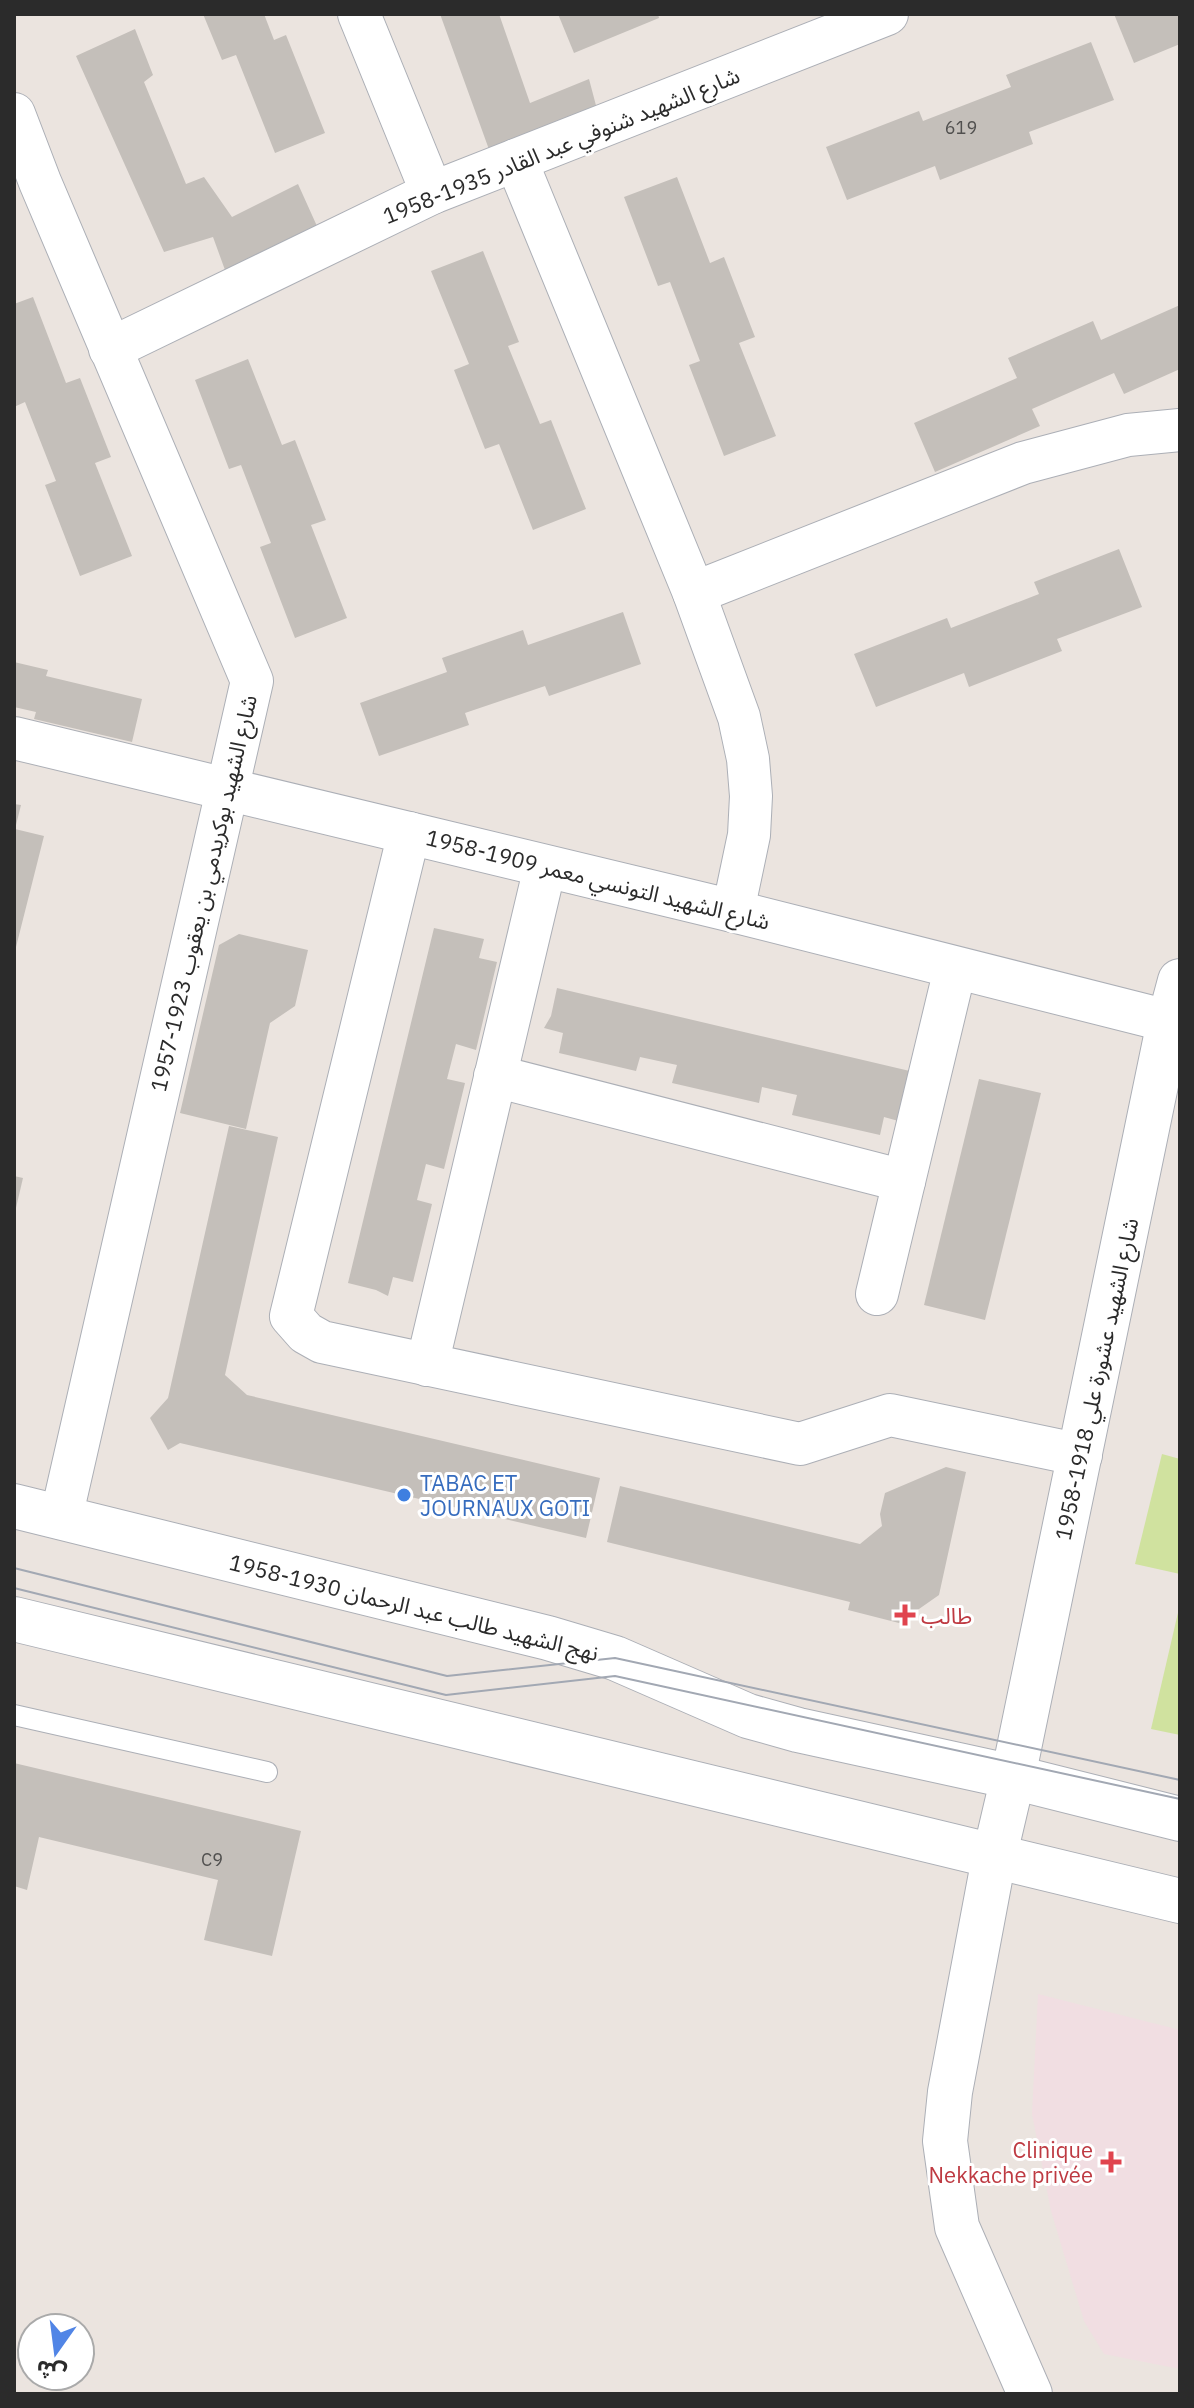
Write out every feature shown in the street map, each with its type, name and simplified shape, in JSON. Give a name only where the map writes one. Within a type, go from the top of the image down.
[{"type":"main road","name":"شارع الشهيد عشورة علي 1918-1958","points":[[1030,2394],[957,2227],[945,2141],[950,2092],[994,1858],[1176,1009]]},
{"type":"main road","name":"نهج الشهيد طالب عبد الرحمان 1930-1958","points":[[14,1506],[548,1638],[615,1658],[748,1716],[798,1730],[1013,1777],[1180,1819]]},
{"type":"main road","points":[[14,1619],[1180,1901]]},
{"type":"street","points":[[359,14],[432,193]]},
{"type":"street","name":"شارع الشهيد شنوفي عبد القادر 1935-1958","points":[[110,349],[432,193],[887,14]]},
{"type":"street","name":"شارع الشهيد بوكريدمي بن يعقوب 1923-1957","points":[[14,114],[110,349],[252,681],[61,1518]]},
{"type":"street","points":[[516,160],[694,593],[739,717],[748,759],[751,796],[749,835],[733,911]]},
{"type":"street","points":[[694,593],[1023,463],[1128,435],[1180,430]]},
{"type":"street","name":"شارع الشهيد التونسي معمر 1909-1958","points":[[14,738],[733,911],[955,969],[1176,1009]]},
{"type":"street","points":[[409,833],[291,1316],[306,1333],[322,1342],[800,1444],[890,1415],[1081,1455]]},
{"type":"street","points":[[427,1365],[545,867]]},
{"type":"street","points":[[877,1294],[955,969]]},
{"type":"street","points":[[495,1076],[904,1181]]},
{"type":"lane","points":[[14,1715],[267,1772]]},
{"type":"shaded area","name":"Clinique Nekkache privée","points":[[1038,1994],[1180,2030],[1180,2369],[1104,2354],[1084,2321],[1051,2211],[1032,2114]]},
{"type":"green space","points":[[1162,1454],[1180,1459],[1180,1574],[1135,1564]]},
{"type":"green space","points":[[1180,1604],[1180,1735],[1151,1729]]},
{"type":"building","points":[[203,14],[264,14],[274,40],[286,35],[325,133],[275,153],[236,55],[222,60]]},
{"type":"building","points":[[440,14],[499,14],[530,103],[589,79],[598,113],[491,155]]},
{"type":"building","points":[[558,14],[658,14],[659,18],[574,53]]},
{"type":"building","points":[[1114,14],[1180,14],[1180,44],[1134,63]]},
{"type":"building","points":[[135,29],[153,75],[144,82],[186,184],[204,177],[232,217],[298,184],[321,235],[229,281],[213,237],[164,252],[76,56]]},
{"type":"building","points":[[1091,42],[1114,100],[1029,132],[1033,144],[940,180],[935,166],[847,200],[826,147],[919,111],[923,121],[1011,87],[1006,75]]},
{"type":"building","points":[[677,177],[710,263],[724,257],[755,337],[739,343],[776,436],[724,456],[689,365],[700,361],[670,282],[658,286],[624,197]]},
{"type":"building","points":[[483,251],[519,342],[508,346],[540,424],[551,420],[586,509],[533,530],[499,444],[485,449],[454,370],[469,364],[431,271]]},
{"type":"building","points":[[33,297],[66,383],[80,378],[111,457],[95,463],[132,556],[80,576],[45,485],[56,481],[25,402],[14,407],[14,304]]},
{"type":"building","points":[[1180,305],[1180,369],[1124,394],[1114,373],[1032,409],[1040,426],[935,472],[914,423],[1017,378],[1008,358],[1093,321],[1101,340]]},
{"type":"building","points":[[248,359],[282,445],[295,440],[326,520],[311,525],[347,618],[295,638],[260,547],[271,543],[241,465],[229,469],[195,380]]},
{"type":"building","points":[[1119,549],[1142,607],[1057,639],[1062,651],[969,687],[964,673],[876,707],[854,654],[947,618],[951,628],[1039,594],[1034,582]]},
{"type":"building","points":[[623,612],[641,664],[549,696],[545,686],[465,713],[469,725],[379,756],[360,703],[447,672],[442,658],[523,630],[528,645]]},
{"type":"building","points":[[14,662],[48,670],[46,676],[142,699],[132,742],[34,719],[36,712],[14,707]]},
{"type":"building","points":[[14,804],[21,805],[15,829],[44,836],[15,951]]},
{"type":"building","points":[[434,928],[484,939],[479,958],[497,962],[476,1050],[456,1044],[447,1079],[465,1083],[444,1169],[426,1164],[417,1200],[432,1204],[413,1282],[393,1277],[388,1296],[348,1283]]},
{"type":"building","points":[[239,934],[308,950],[295,1006],[270,1023],[246,1129],[180,1113],[219,945]]},
{"type":"building","points":[[557,988],[914,1072],[902,1122],[884,1117],[880,1135],[792,1115],[797,1095],[762,1087],[759,1103],[672,1083],[677,1065],[640,1057],[636,1071],[559,1053],[563,1033],[544,1028],[551,1016]]},
{"type":"building","points":[[979,1079],[1041,1093],[985,1320],[924,1305]]},
{"type":"building","points":[[229,1126],[278,1137],[225,1375],[247,1395],[600,1478],[586,1538],[180,1443],[168,1450],[150,1418],[168,1398]]},
{"type":"building","points":[[14,1176],[23,1178],[15,1212],[14,1212]]},
{"type":"building","points":[[946,1467],[966,1472],[939,1595],[899,1623],[848,1610],[850,1602],[607,1542],[620,1486],[860,1544],[882,1526],[880,1514],[885,1493]]},
{"type":"building","points":[[14,1763],[301,1831],[272,1956],[204,1940],[218,1880],[39,1837],[27,1890],[14,1886]]},
{"type":"tram line","points":[[14,1568],[447,1676],[615,1658],[1180,1780]]},
{"type":"tram line","points":[[14,1588],[446,1695],[615,1676],[1180,1799]]},
{"type":"place","name":"TABAC ET JOURNAUX GOTI","points":[[404,1495]]},
{"type":"place","name":"طالب","points":[[905,1615]]},
{"type":"place","name":"Clinique Nekkache privée","points":[[1111,2162]]}]
